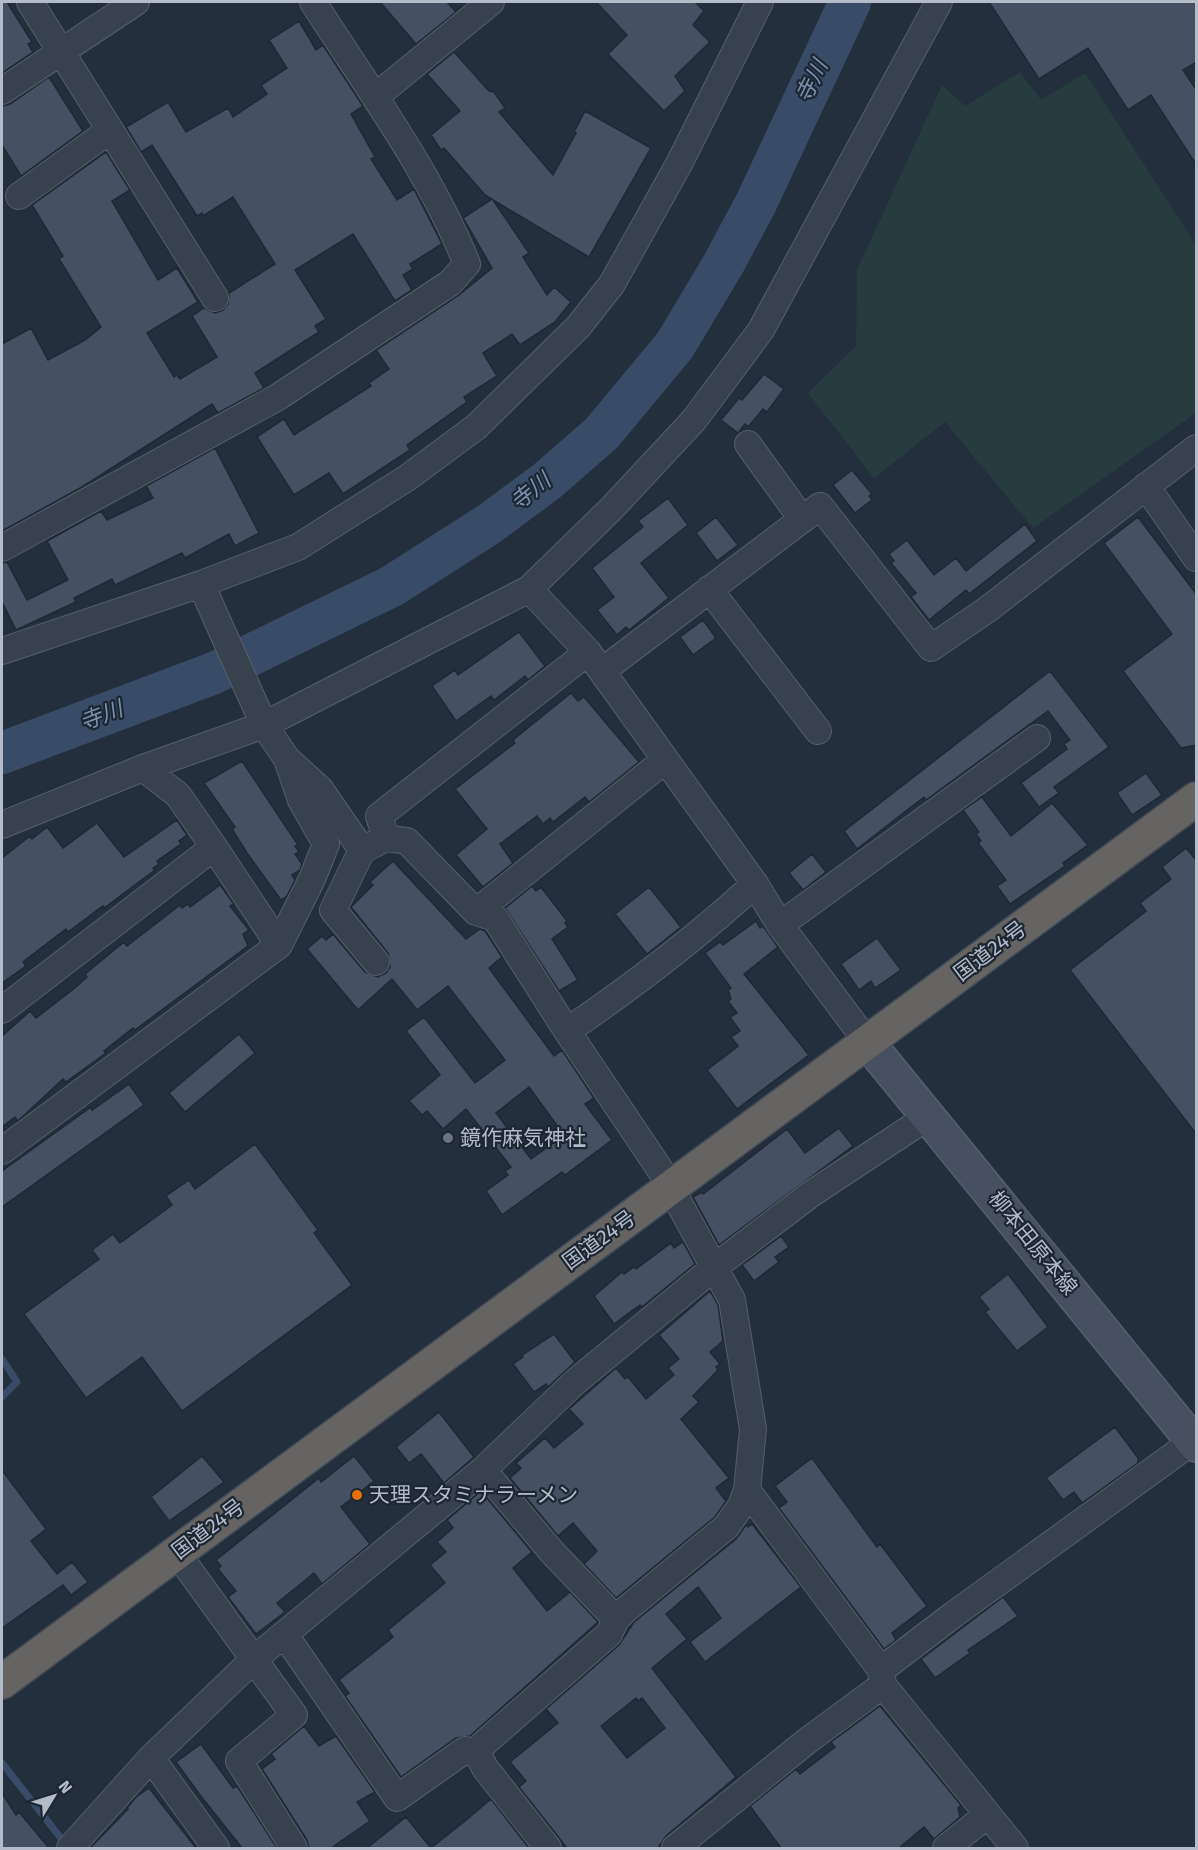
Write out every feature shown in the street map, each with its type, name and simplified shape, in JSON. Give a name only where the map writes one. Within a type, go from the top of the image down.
[{"type":"highway","name":"国道24号","points":[[2,1682],[1197,799]]},
{"type":"main road","name":"柳本田原本線","points":[[868,1043],[1196,1442]]},
{"type":"street","points":[[30,2],[215,298]]},
{"type":"street","points":[[2,91],[60,50],[136,2]]},
{"type":"street","points":[[2,548],[278,397],[450,283],[467,264],[453,228],[375,97],[313,2]]},
{"type":"street","points":[[375,97],[491,2]]},
{"type":"street","points":[[2,651],[202,587],[298,547],[407,478],[476,427],[578,327],[612,284],[680,162],[760,2]]},
{"type":"street","points":[[2,825],[262,720],[529,589],[611,508],[694,420],[761,330],[868,127],[939,2]]},
{"type":"street","points":[[19,196],[110,130]]},
{"type":"street","points":[[748,444],[802,519]]},
{"type":"street","points":[[386,838],[379,816],[595,662],[709,590],[820,506],[931,648],[988,609],[1197,448]]},
{"type":"street","points":[[1146,486],[1197,558]]},
{"type":"street","points":[[2,1150],[279,945],[312,879],[326,844],[301,800],[287,759],[262,720],[202,587]]},
{"type":"street","points":[[529,589],[595,662],[755,884],[780,925],[868,1043]]},
{"type":"street","points":[[709,590],[818,731]]},
{"type":"street","points":[[780,925],[1037,738]]},
{"type":"street","points":[[287,759],[320,789],[362,850]]},
{"type":"street","points":[[476,912],[665,760]]},
{"type":"street","points":[[143,768],[178,795],[279,945]]},
{"type":"street","points":[[376,962],[333,910],[362,850],[386,838],[407,841],[476,912],[495,918],[567,1032],[663,1174],[669,1189],[716,1266],[732,1300],[753,1429],[747,1490],[741,1506],[726,1527],[616,1619],[609,1634],[481,1746],[478,1754]]},
{"type":"street","points":[[2,1010],[214,847]]},
{"type":"street","points":[[567,1032],[628,989],[717,918],[755,884]]},
{"type":"street","points":[[70,1848],[151,1758],[253,1660],[483,1470],[575,1383],[716,1266],[811,1194],[929,1116]]},
{"type":"street","points":[[675,1848],[807,1742],[962,1608],[1196,1442]]},
{"type":"street","points":[[483,1470],[552,1552],[616,1619]]},
{"type":"street","points":[[747,1490],[882,1678],[987,1815],[1016,1848]]},
{"type":"street","points":[[177,1553],[294,1715],[239,1761],[294,1848]]},
{"type":"street","points":[[285,1635],[397,1798],[465,1750],[478,1754],[485,1768],[548,1848]]},
{"type":"street","points":[[151,1758],[216,1848]]},
{"type":"street","points":[[946,1848],[987,1815]]},
{"type":"green space","points":[[1020,72],[1041,100],[1085,73],[1196,245],[1196,413],[1033,528],[945,422],[874,478],[808,393],[856,346],[857,270],[942,85],[965,106]]},
{"type":"building","points":[[2,2],[7,2],[32,42],[28,44],[33,52],[2,73]]},
{"type":"building","points":[[380,2],[447,2],[456,12],[416,44]]},
{"type":"building","points":[[596,2],[695,2],[704,11],[693,25],[710,42],[675,76],[685,91],[664,111],[608,54],[627,35]]},
{"type":"building","points":[[989,2],[1197,2],[1197,62],[1183,70],[1197,91],[1197,166],[1151,95],[1128,110],[1088,48],[1039,79]]},
{"type":"building","points":[[299,21],[316,50],[323,45],[363,106],[351,114],[375,157],[371,159],[397,200],[414,189],[442,244],[410,264],[413,269],[403,275],[412,290],[395,301],[353,234],[295,270],[326,319],[315,326],[319,332],[255,373],[264,388],[218,413],[212,404],[82,487],[2,531],[2,344],[31,328],[48,360],[85,340],[101,327],[59,259],[63,256],[32,205],[106,152],[130,190],[112,201],[158,280],[177,268],[198,302],[147,333],[174,377],[177,375],[180,379],[217,357],[192,316],[204,308],[215,313],[223,310],[228,304],[229,293],[275,264],[233,197],[203,216],[202,213],[197,216],[152,145],[141,152],[126,127],[168,102],[186,132],[228,108],[233,117],[267,94],[261,85],[287,68],[269,40]]},
{"type":"building","points":[[454,52],[489,91],[494,92],[505,108],[499,112],[553,175],[585,111],[651,148],[589,257],[493,200],[529,253],[523,257],[547,295],[554,287],[571,302],[555,322],[520,345],[512,334],[483,353],[497,376],[464,397],[467,402],[407,445],[410,450],[343,494],[329,473],[294,495],[257,437],[284,419],[294,435],[371,386],[369,383],[389,369],[376,350],[459,295],[492,268],[463,218],[492,199],[485,195],[444,148],[441,150],[431,135],[460,111],[427,74]]},
{"type":"building","points":[[49,77],[83,131],[21,176],[2,145],[2,106],[10,104]]},
{"type":"building","points":[[764,374],[784,389],[767,412],[763,409],[748,427],[745,424],[738,433],[721,420],[739,398],[742,400]]},
{"type":"building","points":[[215,448],[259,533],[235,546],[229,534],[185,558],[182,553],[115,585],[112,579],[74,598],[76,602],[16,630],[2,602],[2,563],[7,562],[27,600],[68,580],[47,541],[101,511],[107,520],[153,498],[146,486]]},
{"type":"building","points":[[852,470],[872,494],[869,496],[872,500],[855,513],[833,485]]},
{"type":"building","points":[[668,498],[688,525],[641,563],[669,598],[629,630],[626,627],[617,635],[597,610],[614,597],[592,568],[643,527],[638,521]]},
{"type":"building","points":[[716,517],[738,545],[717,561],[696,533]]},
{"type":"building","points":[[1138,517],[1197,595],[1197,745],[1181,748],[1123,671],[1172,634],[1104,543]]},
{"type":"building","points":[[1025,524],[1037,541],[969,594],[966,590],[929,620],[911,597],[916,593],[891,563],[894,561],[889,554],[907,540],[934,575],[956,558],[966,571]]},
{"type":"building","points":[[703,620],[716,638],[693,655],[680,637]]},
{"type":"building","points":[[519,632],[545,666],[528,680],[525,676],[494,700],[491,696],[456,721],[432,686],[455,670],[458,675]]},
{"type":"building","points":[[1050,671],[1109,747],[1054,787],[1059,793],[1039,807],[1021,783],[1067,749],[1064,744],[1070,740],[1048,711],[926,800],[924,797],[857,849],[844,831]]},
{"type":"building","points":[[571,693],[578,701],[584,697],[639,762],[589,802],[585,797],[553,822],[550,818],[543,824],[537,816],[500,844],[513,863],[483,887],[456,855],[487,829],[455,789],[515,743],[513,740]]},
{"type":"building","points":[[242,761],[298,845],[295,846],[299,852],[295,854],[302,864],[300,870],[292,875],[295,880],[287,896],[281,900],[247,853],[232,829],[235,827],[204,783]]},
{"type":"building","points":[[1146,773],[1162,795],[1132,815],[1117,793]]},
{"type":"building","points":[[982,797],[1011,836],[1052,803],[1088,845],[1063,863],[1065,866],[1010,904],[997,886],[1006,880],[978,843],[981,841],[976,834],[979,832],[963,810]]},
{"type":"building","points":[[177,820],[187,835],[179,841],[181,844],[157,861],[159,864],[153,868],[155,870],[68,932],[66,929],[23,962],[26,966],[2,983],[2,858],[30,836],[32,839],[47,827],[63,848],[97,823],[124,857]]},
{"type":"building","points":[[1186,848],[1197,861],[1197,1135],[1070,970],[1146,911],[1140,903],[1171,879],[1162,867]]},
{"type":"building","points":[[812,854],[826,872],[803,890],[789,873]]},
{"type":"building","points":[[393,861],[466,939],[480,929],[485,931],[502,957],[489,968],[554,1056],[562,1050],[594,1098],[585,1104],[612,1140],[565,1175],[562,1172],[502,1215],[486,1191],[508,1175],[505,1171],[511,1167],[466,1109],[443,1129],[427,1111],[422,1115],[409,1101],[440,1075],[406,1031],[424,1017],[475,1083],[505,1060],[448,986],[417,1010],[392,979],[358,1010],[307,949],[322,936],[326,940],[333,934],[365,972],[378,977],[386,973],[390,967],[388,953],[351,907],[373,885],[370,882]],"holes":[[[529,1087],[564,1135],[531,1159],[496,1113]]]},
{"type":"building","points":[[220,885],[234,904],[230,906],[249,930],[243,934],[248,946],[135,1030],[133,1028],[104,1051],[106,1053],[66,1082],[63,1079],[18,1121],[15,1117],[2,1127],[2,1036],[30,1011],[36,1018],[76,987],[87,977],[85,974],[124,942],[127,946],[180,905],[182,908],[188,904],[190,907]]},
{"type":"building","points":[[532,886],[536,891],[541,887],[567,921],[565,923],[568,927],[552,939],[578,980],[559,991],[505,908]]},
{"type":"building","points":[[649,887],[681,927],[647,954],[615,914]]},
{"type":"building","points":[[756,921],[760,928],[763,926],[778,947],[744,974],[809,1055],[737,1109],[707,1070],[738,1046],[731,1037],[740,1031],[730,1017],[737,1013],[728,1001],[731,999],[728,990],[731,988],[705,953],[720,942],[723,945]]},
{"type":"building","points":[[877,938],[901,970],[875,988],[871,981],[859,990],[841,964]]},
{"type":"building","points":[[239,1034],[255,1053],[185,1112],[169,1093]]},
{"type":"building","points":[[129,1084],[144,1105],[2,1207],[2,1171],[91,1107],[92,1110]]},
{"type":"building","points":[[839,1128],[853,1146],[719,1245],[693,1197],[702,1192],[703,1194],[787,1129],[805,1153]]},
{"type":"building","points":[[255,1144],[318,1230],[314,1233],[352,1285],[182,1411],[142,1357],[86,1398],[24,1314],[99,1259],[92,1250],[113,1234],[120,1243],[172,1205],[166,1196],[189,1180],[195,1189]]},
{"type":"building","points":[[781,1236],[789,1247],[775,1257],[779,1262],[754,1281],[742,1265]]},
{"type":"building","points":[[683,1242],[695,1264],[642,1307],[640,1305],[614,1324],[594,1296],[622,1272],[624,1274],[634,1267],[636,1269],[671,1243],[674,1248]]},
{"type":"building","points":[[1008,1274],[1048,1327],[1017,1351],[985,1312],[989,1309],[979,1297]]},
{"type":"building","points":[[710,1291],[718,1305],[723,1341],[710,1352],[720,1364],[716,1367],[718,1370],[693,1396],[699,1402],[681,1419],[729,1478],[716,1488],[726,1501],[715,1517],[616,1598],[584,1564],[597,1551],[573,1523],[558,1536],[510,1478],[521,1468],[516,1463],[545,1438],[554,1448],[583,1424],[569,1409],[616,1368],[625,1379],[628,1377],[646,1399],[674,1375],[668,1368],[679,1359],[659,1335]]},
{"type":"building","points":[[554,1334],[575,1362],[548,1387],[546,1384],[534,1392],[513,1364],[523,1357],[522,1355]]},
{"type":"building","points":[[439,1412],[474,1457],[444,1483],[421,1454],[409,1463],[396,1447]]},
{"type":"building","points":[[1115,1427],[1138,1458],[1138,1463],[1082,1503],[1074,1492],[1063,1500],[1046,1478]]},
{"type":"building","points":[[202,1456],[224,1482],[169,1521],[151,1497]]},
{"type":"building","points":[[354,1456],[374,1481],[341,1507],[370,1544],[322,1584],[314,1573],[277,1603],[285,1612],[256,1634],[228,1597],[236,1591],[218,1569],[221,1566],[216,1560],[319,1478],[321,1482]]},
{"type":"building","points":[[812,1458],[877,1547],[880,1544],[927,1606],[892,1633],[896,1640],[884,1649],[779,1508],[787,1502],[775,1486]]},
{"type":"building","points":[[2,1470],[46,1529],[31,1541],[57,1574],[72,1562],[88,1582],[71,1595],[63,1585],[2,1628]]},
{"type":"building","points":[[481,1491],[532,1552],[513,1568],[547,1611],[570,1592],[598,1622],[470,1736],[456,1738],[401,1777],[345,1696],[349,1693],[339,1680],[393,1637],[388,1630],[445,1583],[430,1565],[446,1552],[437,1542],[453,1528],[447,1520]]},
{"type":"building","points":[[752,1524],[801,1587],[705,1662],[690,1642],[721,1618],[698,1587],[666,1614],[687,1639],[652,1668],[736,1777],[666,1836],[658,1848],[567,1848],[519,1787],[526,1781],[510,1762],[558,1723],[546,1709],[619,1645],[634,1622],[736,1539],[746,1525],[748,1527]],"holes":[[[636,1698],[638,1701],[642,1698],[665,1728],[627,1758],[601,1726]]]},
{"type":"building","points":[[1003,1597],[1018,1616],[968,1650],[970,1653],[935,1678],[921,1659]]},
{"type":"building","points":[[880,1706],[961,1805],[958,1808],[960,1817],[934,1839],[924,1827],[899,1848],[781,1848],[750,1806],[796,1769],[800,1774],[835,1747],[831,1742]]},
{"type":"building","points":[[304,1726],[319,1746],[336,1736],[375,1792],[357,1802],[370,1821],[331,1848],[309,1848],[307,1840],[262,1769],[275,1759],[271,1754]]},
{"type":"building","points":[[201,1744],[233,1788],[237,1786],[277,1848],[242,1848],[200,1795],[176,1762]]},
{"type":"building","points":[[149,1788],[196,1848],[90,1848],[128,1809],[136,1797]]},
{"type":"building","points":[[2,1793],[16,1815],[19,1812],[49,1848],[2,1848]]},
{"type":"building","points":[[491,1799],[529,1848],[431,1848],[465,1821]]},
{"type":"building","points":[[406,1817],[431,1848],[367,1848]]},
{"type":"waterway","name":"寺川","points":[[2,753],[214,673],[392,586],[489,524],[547,481],[602,433],[675,345],[724,263],[756,203],[850,2]]},
{"type":"waterway","points":[[2,1359],[17,1382],[2,1397]]},
{"type":"waterway","points":[[2,1763],[67,1846]]},
{"type":"place","name":"鏡作麻気神社","points":[[448,1138]]},
{"type":"place","name":"天理スタミナラーメン","points":[[357,1495]]}]
